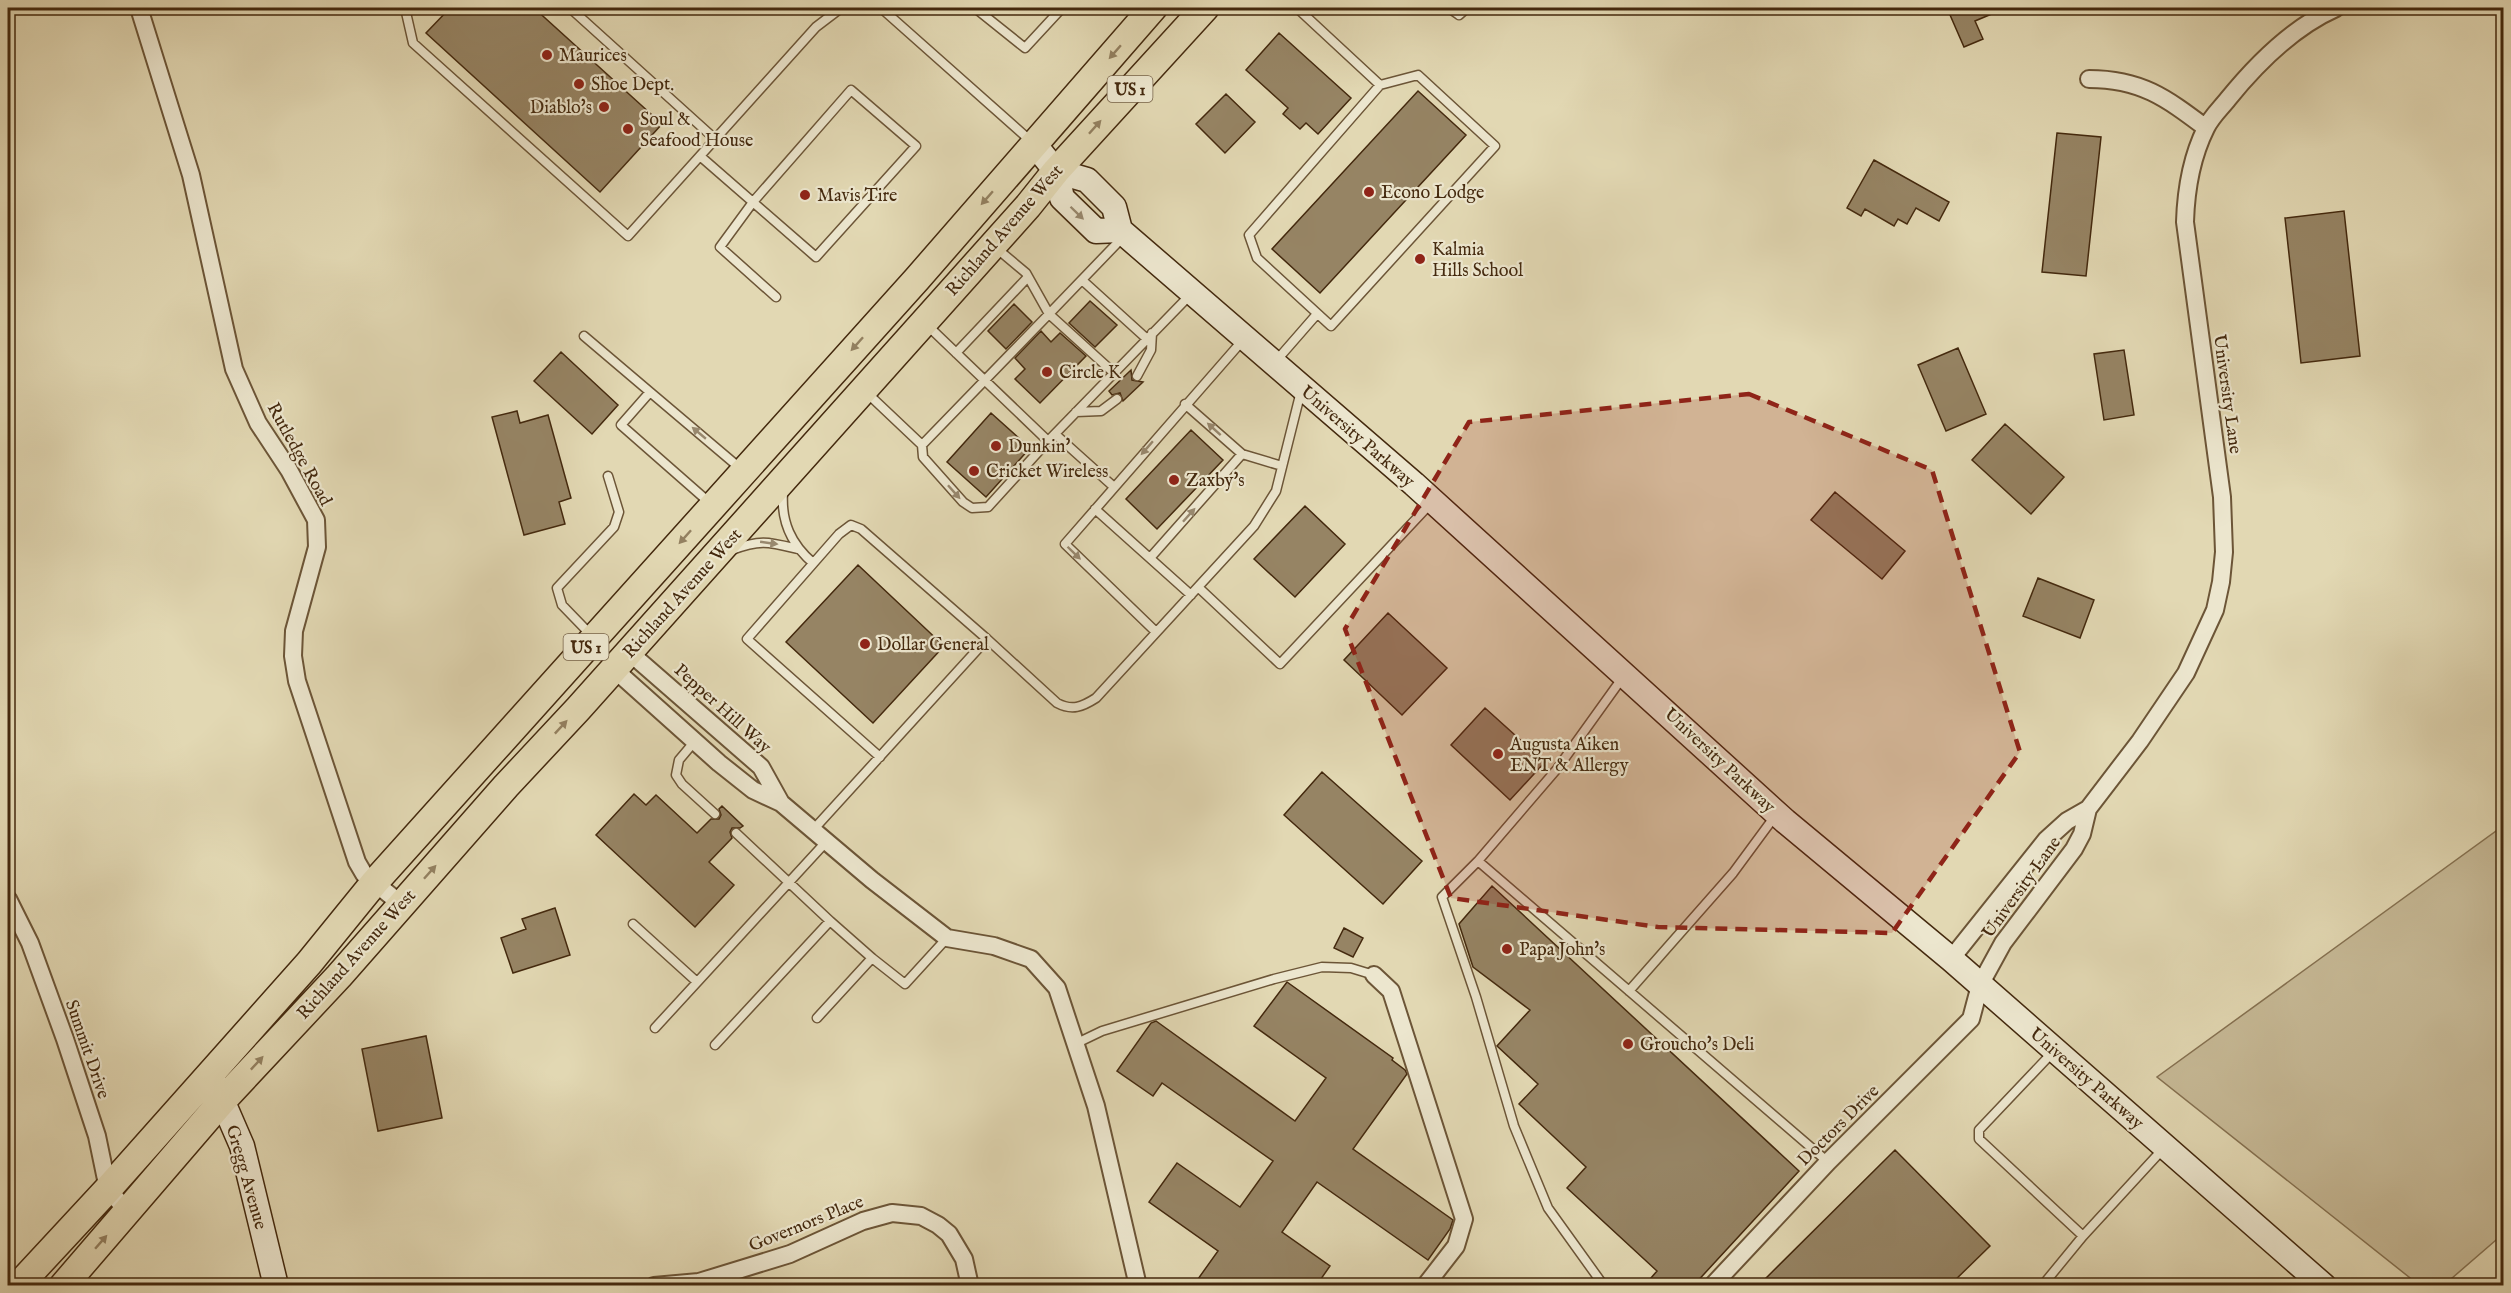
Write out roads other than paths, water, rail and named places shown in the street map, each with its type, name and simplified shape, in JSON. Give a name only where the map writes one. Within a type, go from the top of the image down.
[{"type":"main road","name":"Richland Avenue West","points":[[18,1286],[108,1189],[309,963],[374,883],[917,279],[1153,8]]},
{"type":"main road","name":"Richland Avenue West","points":[[63,1286],[223,1100],[339,976],[1204,8]]},
{"type":"street","name":"Rutledge Road","points":[[139,8],[191,175],[234,369],[258,423],[289,470],[316,520],[317,547],[294,631],[294,664],[297,681],[357,862],[374,883],[401,904]]},
{"type":"street","name":"University Lane","points":[[1952,959],[2046,840],[2067,821],[2088,809],[2146,733],[2187,674],[2215,610],[2224,552],[2222,497],[2185,222],[2189,175],[2206,128],[2237,87],[2280,44],[2320,15],[2336,8]]},
{"type":"street","points":[[2089,79],[2113,79],[2143,88],[2175,105],[2206,128]]},
{"type":"street","points":[[1034,144],[1056,171],[1062,198],[1096,231],[1122,233]]},
{"type":"street","name":"University Parkway","points":[[1122,233],[1432,502],[1777,813],[1952,959],[2324,1286]]},
{"type":"street","name":"Pepper Hill Way","points":[[622,660],[695,741],[753,790],[781,803],[872,880],[947,938]]},
{"type":"street","name":"Pepper Hill Way","points":[[622,660],[761,767],[781,803]]},
{"type":"street","name":"University Lane","points":[[1980,985],[2002,944],[2074,849],[2082,834],[2088,809]]},
{"type":"street","name":"Summit Drive","points":[[8,899],[30,943],[65,1039],[97,1136],[108,1189],[128,1212]]},
{"type":"street","points":[[947,938],[994,946],[1031,958],[1057,988],[1096,1106],[1137,1286]]},
{"type":"street","points":[[1374,975],[1391,991],[1464,1220],[1456,1246],[1425,1286]]},
{"type":"street","name":"Doctors Drive","points":[[1712,1286],[1828,1162],[1971,1018],[1980,985]]},
{"type":"street","name":"Gregg Avenue","points":[[210,1073],[242,1146],[276,1286]]},
{"type":"street","name":"Governors Place","points":[[654,1286],[699,1282],[790,1254],[877,1216],[892,1213],[921,1216],[949,1234],[964,1259],[970,1286]]},
{"type":"lane","points":[[405,8],[413,43],[628,236],[816,27],[842,8]]},
{"type":"lane","points":[[570,8],[715,140]]},
{"type":"lane","points":[[881,8],[1034,144]]},
{"type":"lane","points":[[975,8],[1025,48],[1062,8]]},
{"type":"lane","points":[[1297,8],[1380,85]]},
{"type":"lane","points":[[1449,8],[1457,11],[1467,8]]},
{"type":"lane","points":[[1418,75],[1495,146],[1331,326],[1257,258],[1249,236],[1380,85],[1418,75]]},
{"type":"lane","points":[[700,156],[753,202],[816,257],[916,146],[851,90],[753,202],[720,247],[777,297]]},
{"type":"lane","points":[[922,445],[985,382],[1122,233]]},
{"type":"lane","points":[[993,244],[1028,277],[1049,314],[1114,373]]},
{"type":"lane","points":[[956,353],[1028,277]]},
{"type":"lane","points":[[1082,279],[1150,336],[1151,350],[1137,376]]},
{"type":"lane","points":[[862,389],[922,445],[923,457],[963,502],[972,508],[988,507],[1048,441],[1192,292]]},
{"type":"lane","points":[[1274,363],[1317,314]]},
{"type":"lane","points":[[923,322],[1048,441]]},
{"type":"lane","points":[[584,336],[744,471]]},
{"type":"lane","points":[[1156,632],[1065,544],[1245,338]]},
{"type":"lane","points":[[880,757],[747,639],[839,534],[851,525],[861,529],[1057,703],[1068,709],[1084,706],[1096,698],[1254,525],[1276,491],[1302,387]]},
{"type":"lane","points":[[650,392],[621,424],[713,505]]},
{"type":"lane","points":[[1076,412],[1101,411],[1117,399]]},
{"type":"lane","points":[[1185,404],[1242,454],[1282,466]]},
{"type":"lane","points":[[1055,434],[1114,487]]},
{"type":"lane","points":[[1150,558],[1242,454]]},
{"type":"lane","points":[[594,639],[562,605],[557,588],[614,527],[619,513],[608,476]]},
{"type":"lane","points":[[784,478],[782,504],[786,524],[798,549],[813,563]]},
{"type":"lane","points":[[1198,587],[1280,664],[1432,502]]},
{"type":"lane","points":[[1095,509],[1191,595]]},
{"type":"lane","points":[[705,567],[731,550],[753,542],[798,549]]},
{"type":"lane","points":[[813,830],[987,639]]},
{"type":"lane","points":[[1605,1286],[1548,1208],[1515,1126],[1476,996],[1442,897],[1478,861],[1557,769],[1625,674]]},
{"type":"lane","points":[[695,741],[679,760],[676,775],[682,784],[715,814]]},
{"type":"lane","points":[[1629,991],[1733,873],[1777,813]]},
{"type":"lane","points":[[736,833],[872,958],[905,984],[947,938]]},
{"type":"lane","points":[[655,1028],[826,842]]},
{"type":"lane","points":[[1478,861],[1828,1162]]},
{"type":"lane","points":[[715,1045],[831,921]]},
{"type":"lane","points":[[633,924],[697,982]]},
{"type":"lane","points":[[818,1018],[872,958]]},
{"type":"lane","points":[[1075,1044],[1114,1028],[1274,979],[1322,968],[1351,968],[1374,975]]},
{"type":"lane","points":[[2054,1050],[1979,1130],[1979,1139],[2084,1236]]},
{"type":"lane","points":[[2042,1286],[2165,1146]]},
{"type":"place","name":"Maurices","points":[[547,55]]},
{"type":"place","name":"Shoe Dept.","points":[[579,84]]},
{"type":"place","name":"Diablo's","points":[[604,107]]},
{"type":"place","name":"Soul & Seafood House","points":[[628,129]]},
{"type":"place","name":"Econo Lodge","points":[[1369,192]]},
{"type":"place","name":"Mavis Tire","points":[[805,195]]},
{"type":"place","name":"Kalmia Hills School","points":[[1420,259]]},
{"type":"place","name":"Circle K","points":[[1047,372]]},
{"type":"place","name":"Dunkin'","points":[[996,446]]},
{"type":"place","name":"Cricket Wireless","points":[[974,471]]},
{"type":"place","name":"Zaxby's","points":[[1174,480]]},
{"type":"place","name":"Dollar General","points":[[865,644]]},
{"type":"place","name":"Augusta Aiken ENT & Allergy","points":[[1498,754]]},
{"type":"place","name":"Papa John's","points":[[1507,949]]},
{"type":"place","name":"Groucho's Deli","points":[[1628,1044]]}]
